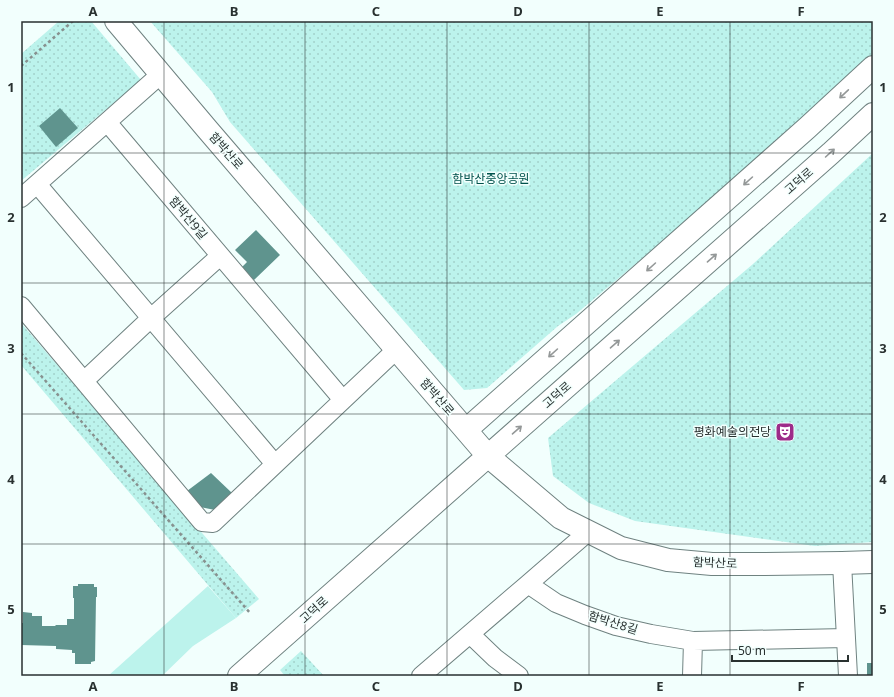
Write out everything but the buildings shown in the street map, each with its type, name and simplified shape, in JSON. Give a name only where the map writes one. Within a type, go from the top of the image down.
[{"type":"street","name":"함박산로","points":[[116,21],[488,456],[561,518],[621,548],[668,560],[712,564],[873,562]]},
{"type":"street","points":[[466,430],[807,128],[873,67]]},
{"type":"street","points":[[21,198],[161,74]]},
{"type":"street","name":"고덕로","points":[[240,676],[873,114]]},
{"type":"street","name":"함박산9길","points":[[107,122],[343,400]]},
{"type":"street","points":[[37,184],[275,464]]},
{"type":"street","points":[[84,381],[220,256]]},
{"type":"street","points":[[21,306],[202,522],[213,523],[397,349]]},
{"type":"street","points":[[421,676],[588,532]]},
{"type":"street","points":[[842,563],[848,676]]},
{"type":"street","name":"함박산8길","points":[[528,584],[556,603],[585,615],[616,626],[651,634],[693,641],[846,638]]},
{"type":"street","points":[[470,634],[496,658],[520,676]]},
{"type":"street","points":[[692,676],[693,641]]},
{"type":"path","points":[[21,66],[73,21]]},
{"type":"path","points":[[21,353],[251,614]]},
{"type":"green space","points":[[59,21],[91,21],[141,80],[21,181],[21,54]]},
{"type":"green space","name":"함박산중앙공원","points":[[150,21],[873,21],[873,55],[722,191],[576,314],[558,326],[487,388],[464,390],[230,122],[212,92]]},
{"type":"green space","points":[[873,153],[873,542],[815,546],[635,521],[589,503],[553,476],[548,438],[753,264]]},
{"type":"green space","points":[[21,323],[259,599],[236,618],[21,365]]},
{"type":"green space","points":[[208,586],[236,618],[193,646],[162,676],[108,676]]},
{"type":"green space","points":[[301,651],[324,676],[285,676],[280,670]]},
{"type":"place","name":"평화예술의전당","points":[[785,432]]}]
